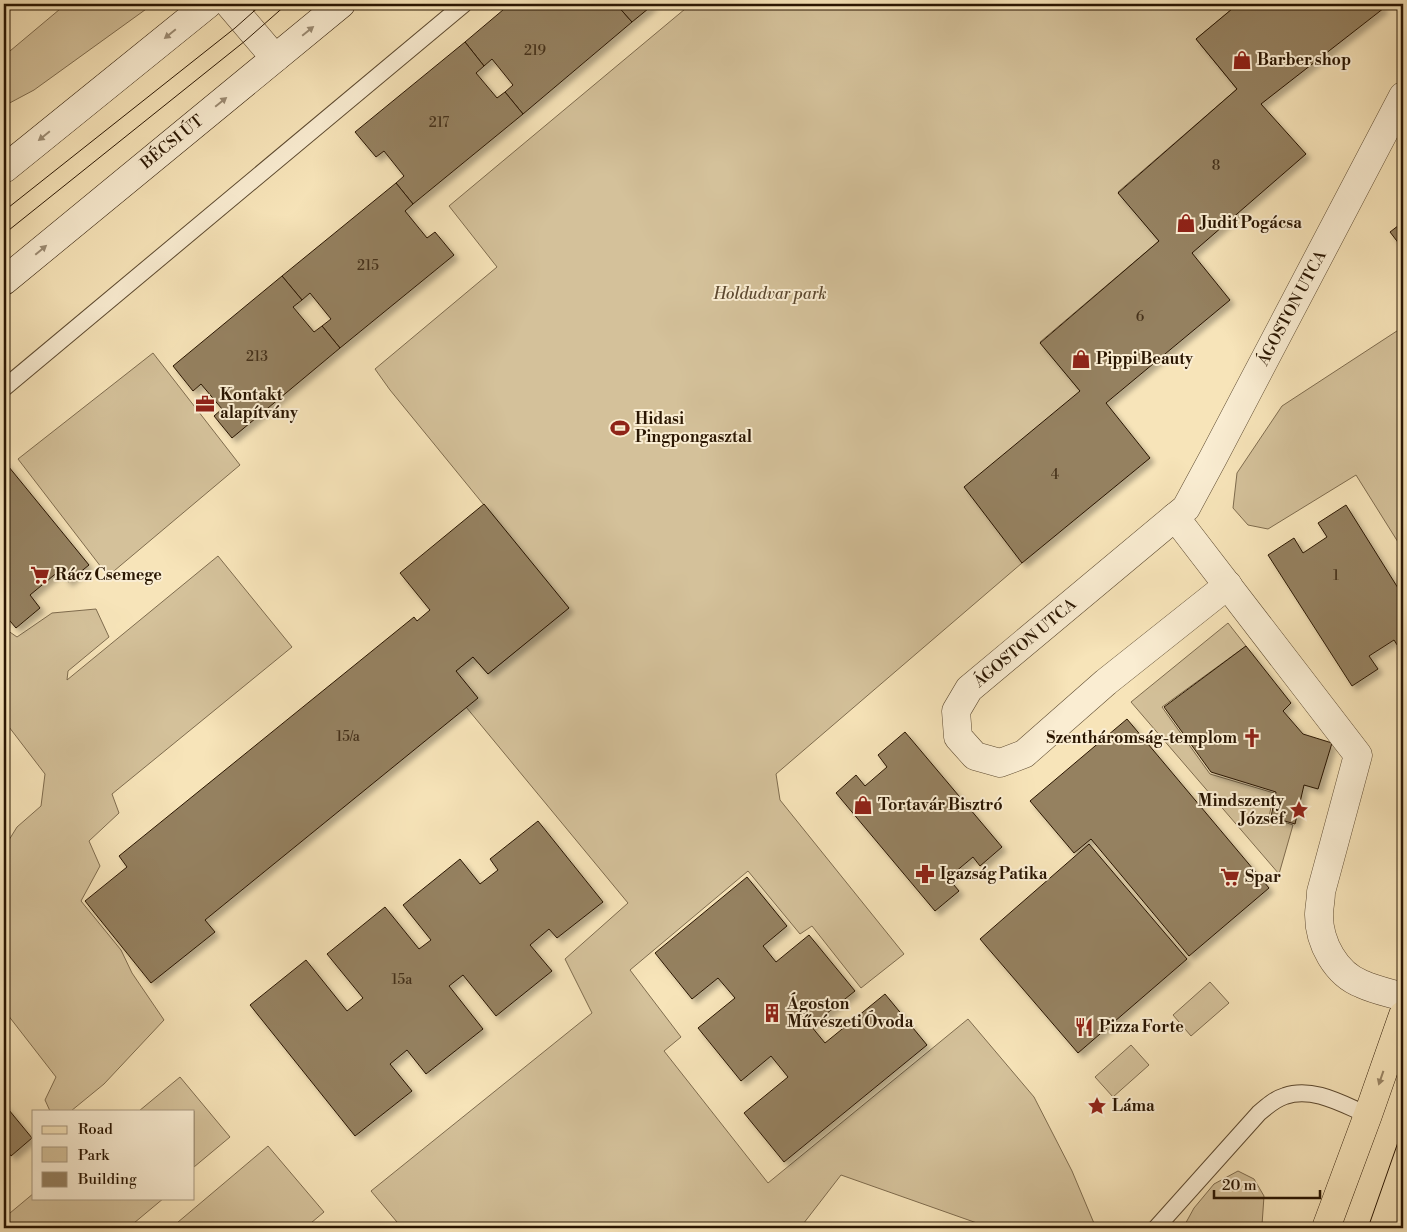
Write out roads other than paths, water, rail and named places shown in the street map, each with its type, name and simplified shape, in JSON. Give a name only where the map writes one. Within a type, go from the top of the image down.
[{"type":"main road","points":[[1326,1228],[1403,1015]]},
{"type":"street","points":[[4,169],[208,4]]},
{"type":"street","points":[[229,4],[275,58]]},
{"type":"street","name":"BÉCSI ÚT","points":[[4,281],[341,4]]},
{"type":"street","name":"ÁGOSTON UTCA","points":[[1228,585],[1106,682],[1024,754],[1000,763],[975,756],[958,737],[956,711],[969,689],[1186,508],[1403,96]]},
{"type":"street","points":[[1175,517],[1358,755],[1321,892],[1319,915],[1321,932],[1325,945],[1333,959],[1347,975],[1361,984],[1403,997]]},
{"type":"lane","points":[[4,388],[464,4]]},
{"type":"lane","points":[[1156,1228],[1259,1113],[1274,1101],[1286,1095],[1323,1096],[1368,1115]]},
{"type":"tram line","points":[[4,211],[235,28],[262,4]]},
{"type":"tram line","points":[[4,234],[245,41],[287,4]]},
{"type":"tram line","points":[[1368,1228],[1403,1128]]},
{"type":"place","name":"Barber shop","points":[[1242,60]]},
{"type":"place","name":"Judit Pogácsa","points":[[1186,223]]},
{"type":"place","name":"Pippi Beauty","points":[[1081,359]]},
{"type":"place","name":"Kontakt alapítvány","points":[[205,404]]},
{"type":"place","name":"Hidasi Pingpongasztal","points":[[620,428]]},
{"type":"place","name":"Rácz Csemege","points":[[40,575]]},
{"type":"place","name":"Szentháromság-templom","points":[[1252,738]]},
{"type":"place","name":"Tortavár Bisztró","points":[[863,805]]},
{"type":"place","name":"Mindszenty József","points":[[1299,810]]},
{"type":"place","name":"Igazság Patika","points":[[925,874]]},
{"type":"place","name":"Spar","points":[[1230,877]]},
{"type":"place","name":"Ágoston Művészeti Óvoda","points":[[772,1013]]},
{"type":"place","name":"Pizza Forte","points":[[1084,1027]]},
{"type":"place","name":"Láma","points":[[1097,1106]]},
{"type":"park label","name":"Holdudvar park","points":[[770,294]]}]
